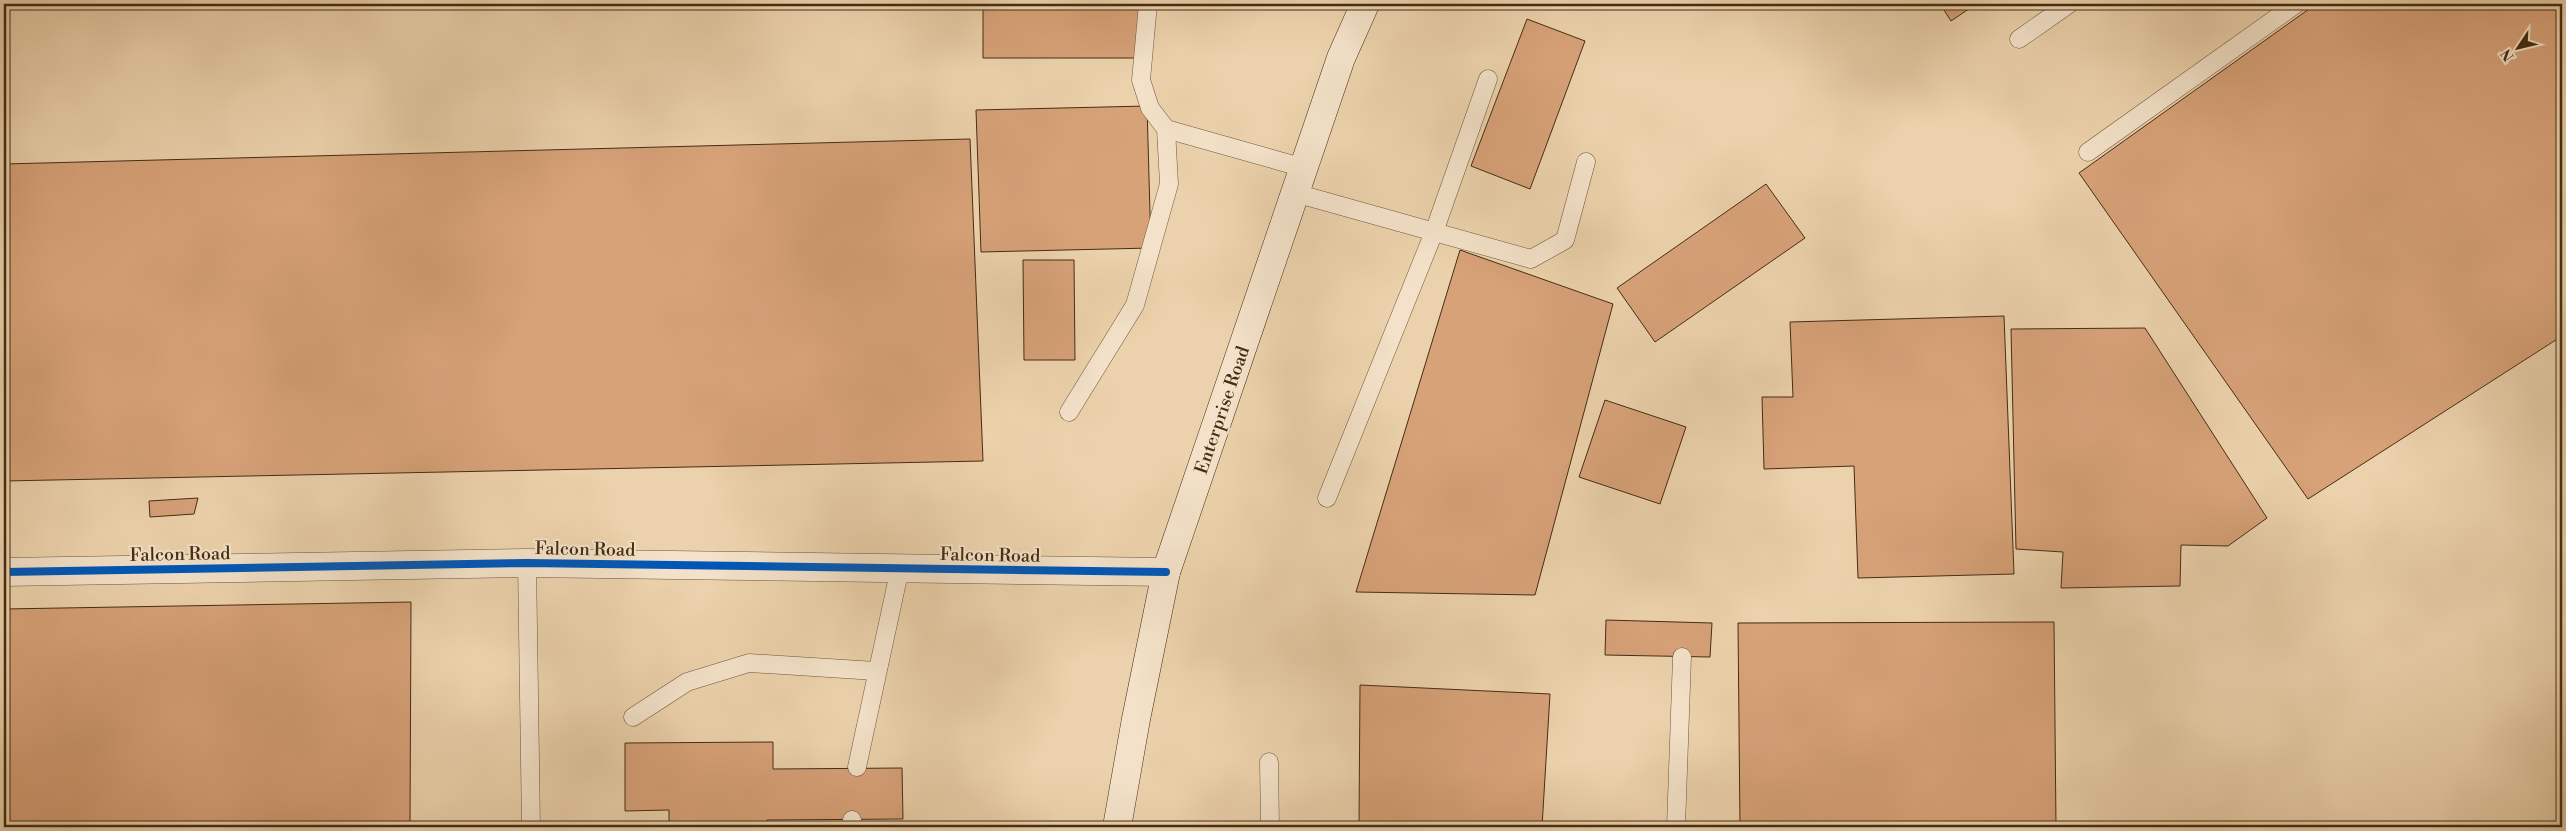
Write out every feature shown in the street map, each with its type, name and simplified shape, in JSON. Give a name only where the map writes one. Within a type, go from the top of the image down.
[{"type":"street","name":"Enterprise Road","points":[[1117,827],[1136,719],[1166,572],[1341,58],[1365,4]]},
{"type":"street","name":"Falcon Road","points":[[4,572],[527,563],[1166,572]]},
{"type":"lane","points":[[1069,412],[1135,305],[1170,184],[1166,128],[1150,108],[1142,80],[1148,4]]},
{"type":"lane","points":[[2019,39],[2069,4]]},
{"type":"lane","points":[[2088,152],[2296,4]]},
{"type":"lane","points":[[1327,498],[1434,232],[1488,79]]},
{"type":"lane","points":[[1166,128],[1304,168]]},
{"type":"lane","points":[[1295,194],[1531,259],[1565,240],[1586,162]]},
{"type":"lane","points":[[527,563],[531,827]]},
{"type":"lane","points":[[857,767],[876,671],[900,568]]},
{"type":"lane","points":[[1676,827],[1682,658]]},
{"type":"lane","points":[[633,717],[687,682],[749,663],[876,671]]},
{"type":"lane","points":[[1269,762],[1270,827]]},
{"type":"building","points":[[983,4],[1139,4],[1140,58],[983,58]]},
{"type":"building","points":[[1940,4],[1976,4],[1951,21]]},
{"type":"building","points":[[2316,4],[2562,4],[2562,336],[2308,499],[2079,173]]},
{"type":"building","points":[[1527,19],[1585,41],[1530,189],[1471,166]]},
{"type":"building","points":[[1147,106],[1151,248],[981,252],[976,110]]},
{"type":"building","points":[[970,139],[983,461],[4,481],[4,164]]},
{"type":"building","points":[[1766,184],[1805,238],[1655,342],[1617,288]]},
{"type":"building","points":[[1460,250],[1613,304],[1535,595],[1356,592]]},
{"type":"building","points":[[1023,260],[1074,260],[1075,360],[1024,360]]},
{"type":"building","points":[[2004,316],[2014,574],[1858,578],[1854,466],[1764,469],[1762,397],[1793,397],[1790,322]]},
{"type":"building","points":[[2145,328],[2267,518],[2228,546],[2181,545],[2180,586],[2061,588],[2063,552],[2016,549],[2011,329]]},
{"type":"building","points":[[1605,400],[1686,427],[1660,504],[1579,477]]},
{"type":"building","points":[[198,498],[194,514],[150,517],[149,501]]},
{"type":"building","points":[[411,602],[410,827],[4,827],[4,609]]},
{"type":"building","points":[[1606,620],[1712,623],[1710,657],[1605,655]]},
{"type":"building","points":[[2054,622],[2056,827],[1740,827],[1738,623]]},
{"type":"building","points":[[1360,685],[1550,694],[1542,827],[1359,827]]},
{"type":"building","points":[[773,742],[773,769],[902,768],[903,819],[767,820],[767,827],[669,827],[669,810],[625,811],[625,743]]},
{"type":"cycle path","points":[[4,572],[527,563],[1166,572]]}]
